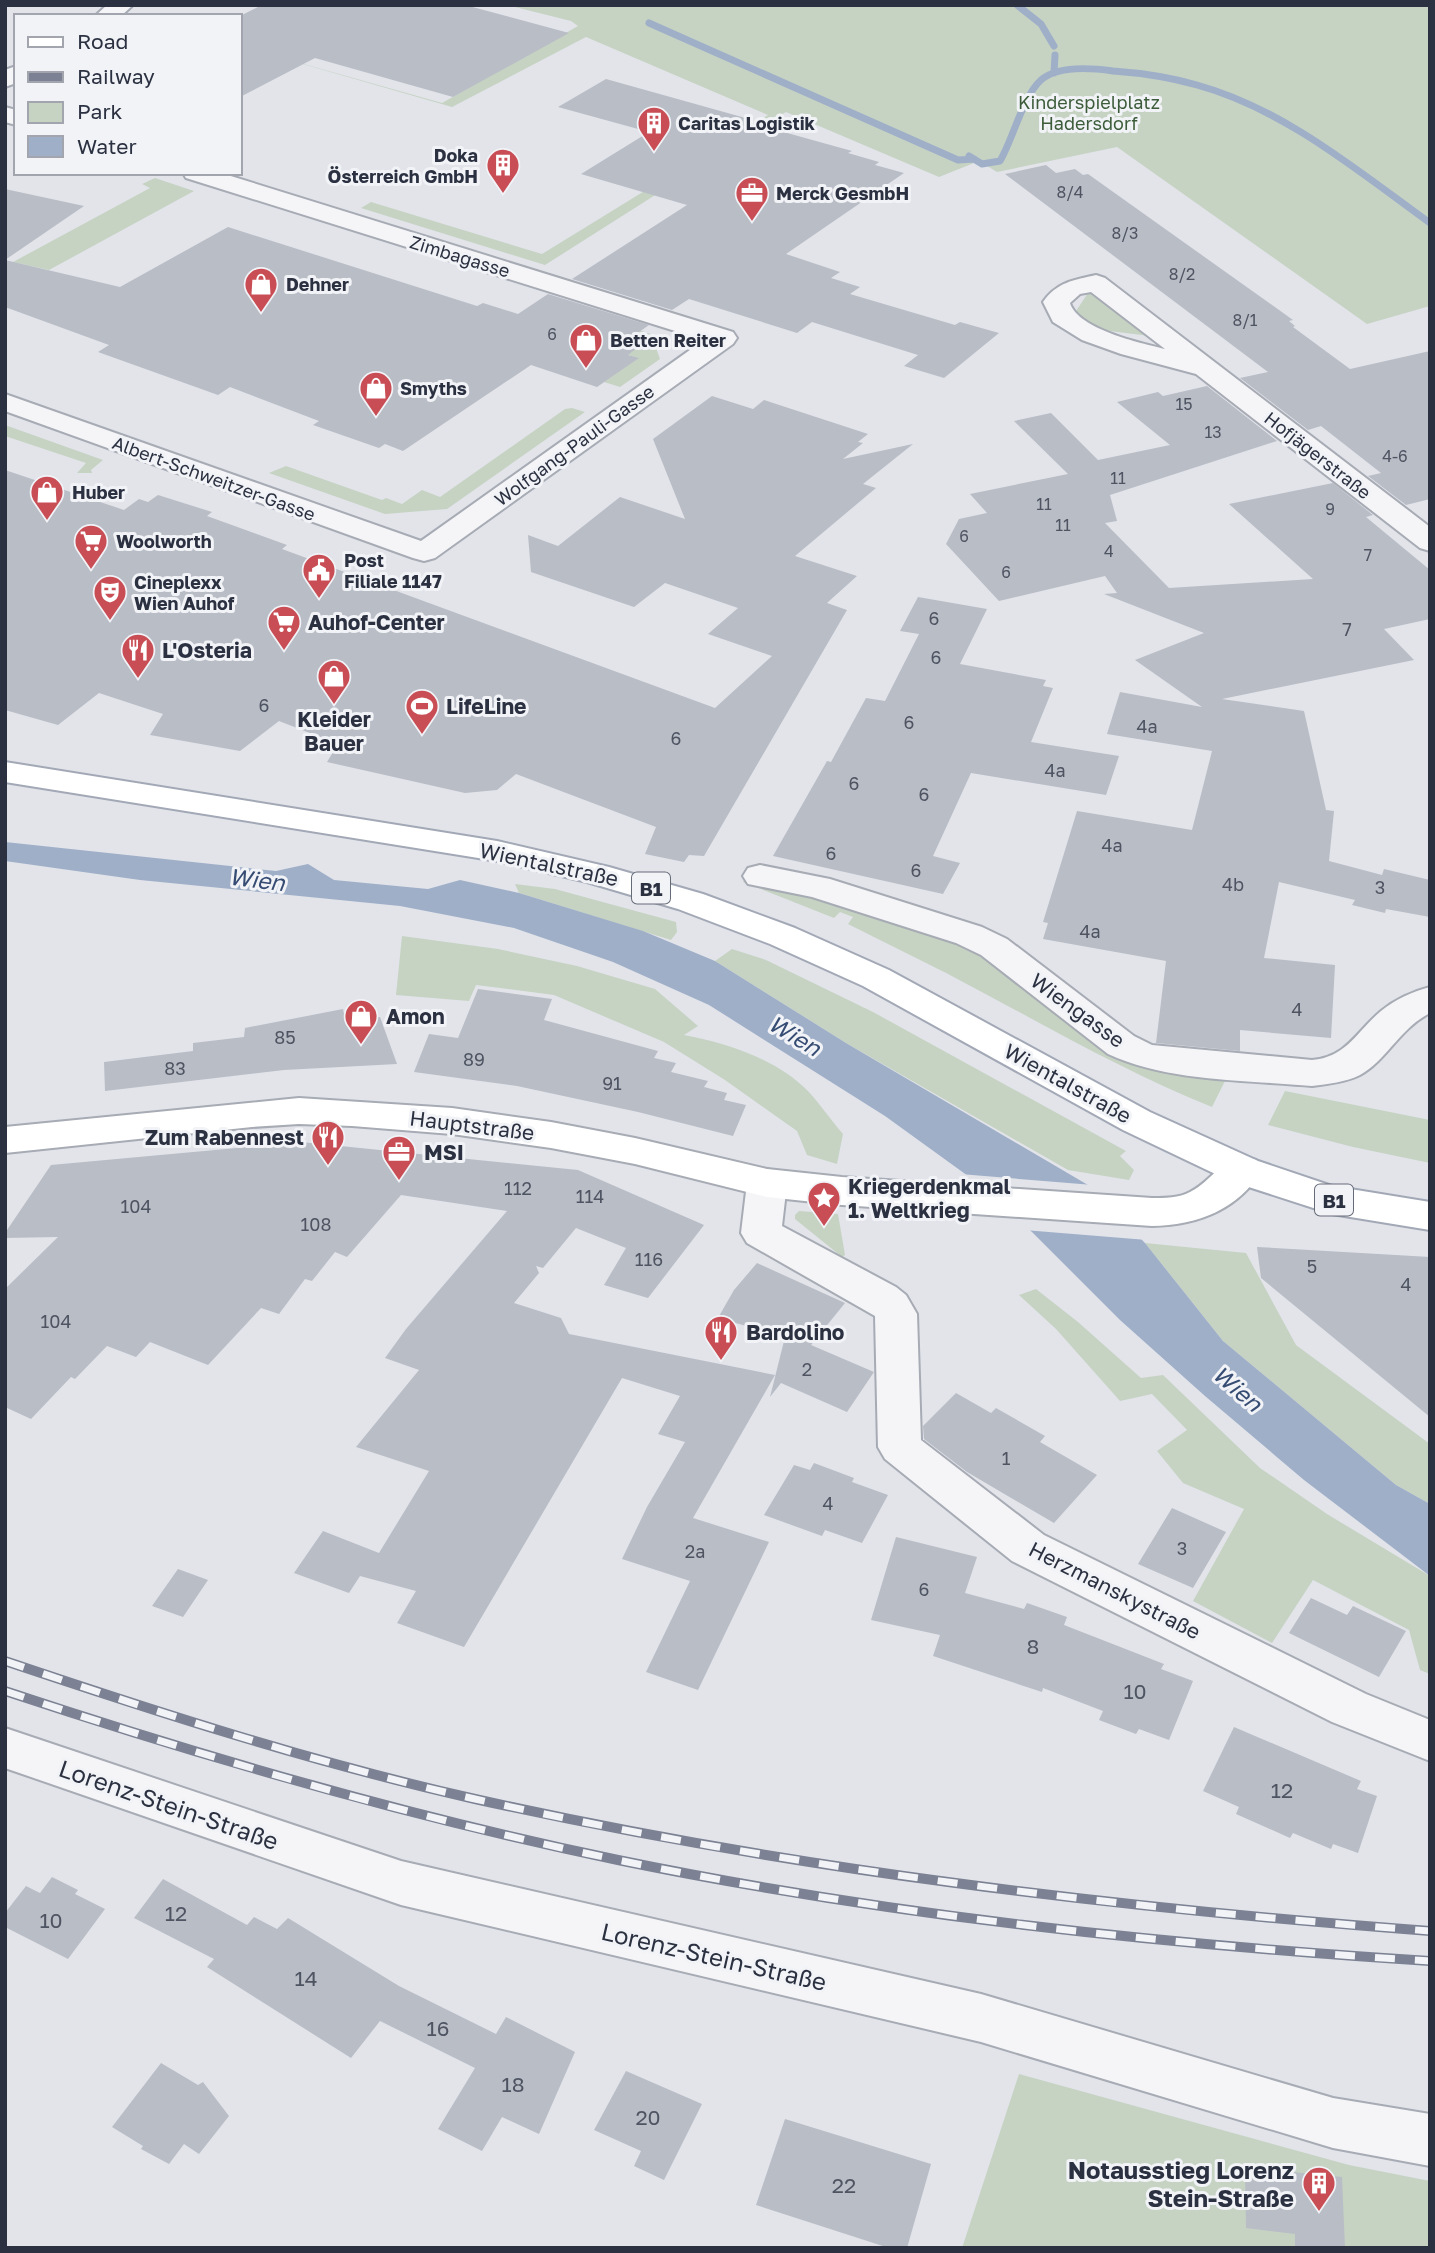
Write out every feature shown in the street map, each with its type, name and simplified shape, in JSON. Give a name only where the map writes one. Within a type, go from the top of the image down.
[{"type":"main road","name":"Wientalstraße","points":[[5,772],[497,851],[577,868],[687,898],[740,917],[867,974],[1154,1130],[1242,1170]]},
{"type":"main road","name":"Hauptstraße","points":[[5,1140],[252,1114],[299,1111],[352,1113],[452,1121],[551,1135],[635,1151],[767,1183],[1152,1212],[1196,1208],[1222,1192],[1242,1170]]},
{"type":"main road","name":"B1","points":[[1242,1170],[1328,1199],[1430,1216]]},
{"type":"street","name":"Zimbagasse","points":[[201,175],[724,338]]},
{"type":"street","name":"Hofjägerstraße","points":[[1206,368],[1118,344],[1061,315],[1056,302],[1071,288],[1096,283],[1206,368],[1430,542]]},
{"type":"street","name":"Wolfgang-Pauli-Gasse","points":[[424,552],[724,338]]},
{"type":"street","name":"Albert-Schweitzer-Gasse","points":[[5,402],[424,552]]},
{"type":"street","name":"Wiengasse","points":[[760,876],[818,887],[969,935],[994,947],[1121,1045],[1163,1060],[1312,1073],[1345,1067],[1358,1058],[1390,1021],[1405,1010],[1430,999]]},
{"type":"street","name":"Herzmanskystraße","points":[[767,1183],[761,1233],[881,1298],[896,1314],[900,1447],[1028,1548],[1349,1708],[1430,1741]]},
{"type":"street","name":"Lorenz-Stein-Straße","points":[[5,1748],[401,1883],[981,2018],[1333,2123],[1430,2140]]},
{"type":"green space","name":"Kinderspielplatz Hadersdorf","points":[[507,5],[1430,5],[1430,306],[1367,324],[1117,147],[997,172],[979,161],[939,177],[786,112],[545,265],[361,208],[371,202],[542,254],[768,115],[586,37],[452,107],[242,47],[442,103],[578,26],[571,21]]},
{"type":"green space","points":[[155,178],[194,191],[49,270],[13,262],[150,188],[142,184]]},
{"type":"green space","points":[[1090,290],[1150,336],[1109,331],[1075,320],[1072,317]]},
{"type":"green space","points":[[551,302],[651,334],[660,359],[620,387],[604,382],[638,358],[628,355],[636,348],[622,344]]},
{"type":"green space","points":[[565,409],[585,412],[447,509],[385,514],[269,473],[286,466],[382,500],[386,498],[402,504],[422,490],[440,497]]},
{"type":"green space","points":[[5,425],[103,460],[91,470],[92,473],[77,473],[86,463],[5,436]]},
{"type":"green space","points":[[745,879],[818,894],[968,944],[1074,1022],[1094,1043],[1139,1065],[1227,1077],[1212,1107],[1111,1061],[848,924],[853,917],[840,912],[834,918],[743,882]]},
{"type":"green space","points":[[515,884],[555,889],[676,922],[677,932],[671,940],[519,893]]},
{"type":"green space","points":[[402,936],[498,949],[577,966],[655,989],[698,1026],[684,1035],[734,1048],[766,1061],[808,1091],[843,1134],[837,1164],[807,1155],[797,1131],[725,1080],[664,1042],[554,995],[476,985],[469,1001],[396,995]]},
{"type":"green space","points":[[732,949],[766,960],[873,1012],[1126,1151],[1120,1156],[1134,1170],[1129,1180],[1068,1170],[846,1043],[715,961]]},
{"type":"green space","points":[[1285,1091],[1430,1120],[1430,1163],[1268,1125]]},
{"type":"green space","points":[[799,1211],[838,1214],[845,1255],[842,1257],[795,1219]]},
{"type":"green space","points":[[1145,1243],[1246,1253],[1296,1345],[1430,1444],[1430,1504],[1396,1485],[1223,1341]]},
{"type":"green space","points":[[1036,1289],[1141,1378],[1163,1375],[1260,1468],[1327,1514],[1430,1576],[1430,1674],[1420,1670],[1409,1630],[1313,1580],[1272,1643],[1193,1601],[1244,1509],[1183,1483],[1157,1451],[1187,1430],[1152,1394],[1120,1401],[1056,1329],[1019,1295]]},
{"type":"green space","points":[[1019,2074],[1349,2165],[1430,2181],[1430,2248],[962,2248]]},
{"type":"water","name":"Wien","points":[[5,842],[276,871],[308,864],[334,880],[428,889],[460,880],[519,893],[643,931],[715,961],[846,1043],[1088,1185],[1145,1243],[1223,1341],[1396,1485],[1430,1504],[1430,1576],[1304,1480],[1205,1396],[1120,1320],[1032,1232],[968,1176],[885,1116],[709,1005],[613,962],[514,928],[400,906],[140,880],[5,861]]},
{"type":"pier","points":[[960,1174],[1093,1185],[1147,1240],[1024,1230]]},
{"type":"building","points":[[262,5],[465,5],[569,33],[453,97],[315,58],[242,96],[242,15]]},
{"type":"building","points":[[606,79],[852,151],[848,153],[879,162],[875,165],[904,173],[786,254],[840,272],[831,278],[860,287],[850,294],[955,325],[960,322],[999,333],[944,378],[904,366],[918,355],[812,322],[797,333],[689,299],[672,310],[572,279],[687,205],[581,174],[649,132],[558,107]]},
{"type":"building","points":[[1046,165],[1056,173],[1075,169],[1083,175],[1088,174],[1293,320],[1289,321],[1295,326],[1293,327],[1350,369],[1430,351],[1430,499],[1406,505],[1368,476],[1381,473],[1321,426],[1308,430],[1240,378],[1268,372],[1005,174]]},
{"type":"building","points":[[5,189],[84,206],[5,260]]},
{"type":"building","points":[[228,227],[477,306],[483,303],[518,314],[548,294],[649,325],[622,344],[637,348],[628,355],[639,358],[597,387],[531,365],[403,451],[385,444],[379,448],[313,425],[319,421],[230,387],[218,395],[98,352],[109,345],[5,307],[5,260],[120,287]]},
{"type":"building","points":[[1207,386],[1277,441],[1110,495],[1117,521],[1105,523],[1169,588],[1313,579],[1229,504],[1333,483],[1373,515],[1366,517],[1430,570],[1430,619],[1384,629],[1414,660],[1222,699],[1304,711],[1326,810],[1334,811],[1329,861],[1382,875],[1384,869],[1430,880],[1430,917],[1386,909],[1385,913],[1352,905],[1355,900],[1279,882],[1264,958],[1335,965],[1331,1038],[1240,1030],[1240,1051],[1156,1043],[1166,961],[1043,939],[1048,923],[1043,922],[1077,811],[1192,830],[1212,751],[1107,734],[1120,692],[1202,707],[1135,660],[1204,633],[1104,594],[1117,593],[1105,576],[999,601],[946,544],[959,519],[987,513],[970,494],[1068,474],[1014,421],[1051,413],[1098,460],[1170,445],[1117,402],[1158,392],[1163,396]]},
{"type":"building","points":[[712,396],[753,409],[764,400],[868,434],[858,442],[863,443],[843,459],[913,444],[863,484],[876,488],[795,556],[857,576],[827,603],[847,610],[704,856],[689,855],[684,862],[645,854],[656,827],[516,774],[497,790],[465,793],[327,762],[338,744],[279,721],[240,751],[150,735],[163,714],[99,693],[58,725],[5,710],[5,470],[124,510],[139,499],[148,502],[158,495],[212,512],[207,516],[287,545],[282,549],[715,708],[772,656],[708,634],[738,608],[665,583],[634,607],[531,572],[528,535],[558,546],[620,497],[685,519],[653,439]]},
{"type":"building","points":[[918,597],[987,609],[960,664],[1046,680],[1043,686],[1053,688],[1031,742],[1119,756],[1106,795],[971,773],[933,856],[960,863],[943,894],[773,856],[827,761],[831,762],[866,698],[885,701],[919,634],[900,631]]},
{"type":"building","points":[[478,989],[552,999],[544,1020],[658,1051],[654,1058],[676,1063],[671,1072],[708,1081],[704,1087],[727,1093],[724,1100],[746,1105],[733,1136],[517,1086],[414,1072],[429,1034],[458,1038]]},
{"type":"building","points":[[343,1009],[345,1019],[380,1017],[397,1064],[284,1070],[105,1091],[104,1062],[193,1051],[193,1043],[244,1037],[245,1028]]},
{"type":"building","points":[[301,1142],[578,1170],[704,1225],[648,1298],[604,1285],[626,1248],[576,1228],[543,1268],[536,1266],[539,1273],[514,1303],[561,1318],[569,1334],[775,1375],[693,1518],[769,1542],[698,1690],[646,1672],[690,1581],[622,1559],[647,1507],[685,1442],[658,1434],[680,1396],[622,1378],[464,1647],[397,1623],[416,1591],[360,1576],[349,1593],[294,1573],[323,1531],[379,1553],[429,1471],[356,1447],[419,1370],[385,1358],[406,1329],[507,1211],[401,1195],[347,1257],[335,1252],[312,1281],[305,1279],[279,1314],[261,1308],[208,1365],[150,1342],[136,1357],[107,1346],[75,1379],[71,1377],[31,1419],[5,1407],[5,1289],[58,1237],[5,1238],[5,1233],[51,1165]]},
{"type":"building","points":[[1257,1247],[1430,1257],[1430,1417],[1261,1278]]},
{"type":"building","points":[[757,1263],[845,1303],[811,1345],[874,1372],[847,1412],[781,1383],[770,1397],[785,1337],[718,1318],[734,1290]]},
{"type":"building","points":[[956,1393],[991,1413],[996,1408],[1045,1436],[1040,1442],[1097,1475],[1054,1523],[967,1472],[924,1439],[923,1426]]},
{"type":"building","points":[[814,1463],[854,1478],[852,1482],[888,1495],[862,1543],[825,1530],[822,1536],[764,1515],[794,1465],[810,1470]]},
{"type":"building","points":[[1172,1508],[1226,1532],[1193,1588],[1138,1564]]},
{"type":"building","points":[[896,1537],[977,1557],[965,1593],[1024,1609],[1027,1603],[1067,1617],[1064,1625],[1164,1664],[1161,1669],[1193,1681],[1169,1740],[1139,1729],[1136,1734],[1099,1720],[1103,1711],[1043,1688],[1042,1692],[933,1656],[940,1635],[871,1620]]},
{"type":"building","points":[[178,1569],[208,1580],[183,1617],[152,1606]]},
{"type":"building","points":[[1311,1598],[1347,1615],[1353,1606],[1406,1631],[1379,1677],[1289,1633]]},
{"type":"building","points":[[1234,1727],[1361,1781],[1357,1789],[1377,1796],[1358,1853],[1333,1844],[1331,1849],[1293,1833],[1290,1838],[1236,1814],[1239,1807],[1203,1791]]},
{"type":"building","points":[[52,1877],[78,1890],[75,1894],[105,1909],[68,1959],[5,1927],[5,1913],[26,1886],[40,1893]]},
{"type":"building","points":[[163,1879],[247,1925],[254,1917],[277,1929],[288,1918],[399,1986],[496,2034],[506,2017],[575,2052],[539,2134],[502,2117],[482,2151],[438,2129],[475,2068],[380,2021],[351,2058],[207,1967],[214,1959],[134,1918]]},
{"type":"building","points":[[161,2063],[198,2085],[203,2082],[229,2116],[199,2154],[184,2144],[169,2164],[141,2149],[143,2146],[112,2127]]},
{"type":"building","points":[[626,2071],[702,2104],[664,2180],[634,2166],[641,2151],[594,2130]]},
{"type":"building","points":[[785,2119],[931,2164],[907,2248],[889,2248],[756,2205]]},
{"type":"building","points":[[1245,2172],[1293,2178],[1293,2172],[1342,2177],[1345,2248],[1295,2248],[1295,2234],[1246,2228]]},
{"type":"waterway","points":[[1017,5],[1041,24],[1054,46]]},
{"type":"waterway","points":[[649,23],[958,160],[974,159]]},
{"type":"waterway","points":[[1054,73],[1055,55]]},
{"type":"waterway","points":[[1054,73],[1085,69],[1145,74],[1197,85],[1229,96],[1290,125],[1348,163],[1430,223]]},
{"type":"waterway","points":[[974,159],[982,164],[1000,161],[1029,96],[1041,80],[1054,73]]},
{"type":"waterway","points":[[969,156],[974,159]]},
{"type":"railway","points":[[5,1661],[180,1718],[356,1770],[593,1824],[712,1846],[950,1882],[1190,1910],[1430,1931]]},
{"type":"railway","points":[[5,1691],[157,1740],[309,1784],[463,1825],[618,1860],[820,1897],[1022,1925],[1226,1946],[1430,1961]]},
{"type":"place","name":"Caritas Logistik","points":[[654,153]]},
{"type":"place","name":"Doka Österreich GmbH","points":[[503,195]]},
{"type":"place","name":"Merck GesmbH","points":[[752,223]]},
{"type":"place","name":"Dehner","points":[[261,314]]},
{"type":"place","name":"Betten Reiter","points":[[586,370]]},
{"type":"place","name":"Smyths","points":[[376,418]]},
{"type":"place","name":"Huber","points":[[47,522]]},
{"type":"place","name":"Woolworth","points":[[91,571]]},
{"type":"place","name":"Post Filiale 1147","points":[[319,600]]},
{"type":"place","name":"Cineplexx Wien Auhof","points":[[110,622]]},
{"type":"place","name":"Auhof-Center","points":[[284,652]]},
{"type":"place","name":"L'Osteria","points":[[138,680]]},
{"type":"place","name":"Kleider Bauer","points":[[334,706]]},
{"type":"place","name":"LifeLine","points":[[422,736]]},
{"type":"place","name":"Amon","points":[[361,1046]]},
{"type":"place","name":"Zum Rabennest","points":[[328,1167]]},
{"type":"place","name":"MSI","points":[[399,1182]]},
{"type":"place","name":"Kriegerdenkmal 1. Weltkrieg","points":[[824,1228]]},
{"type":"place","name":"Bardolino","points":[[721,1362]]},
{"type":"place","name":"Notausstieg Lorenz Stein-Straße","points":[[1319,2213]]}]
